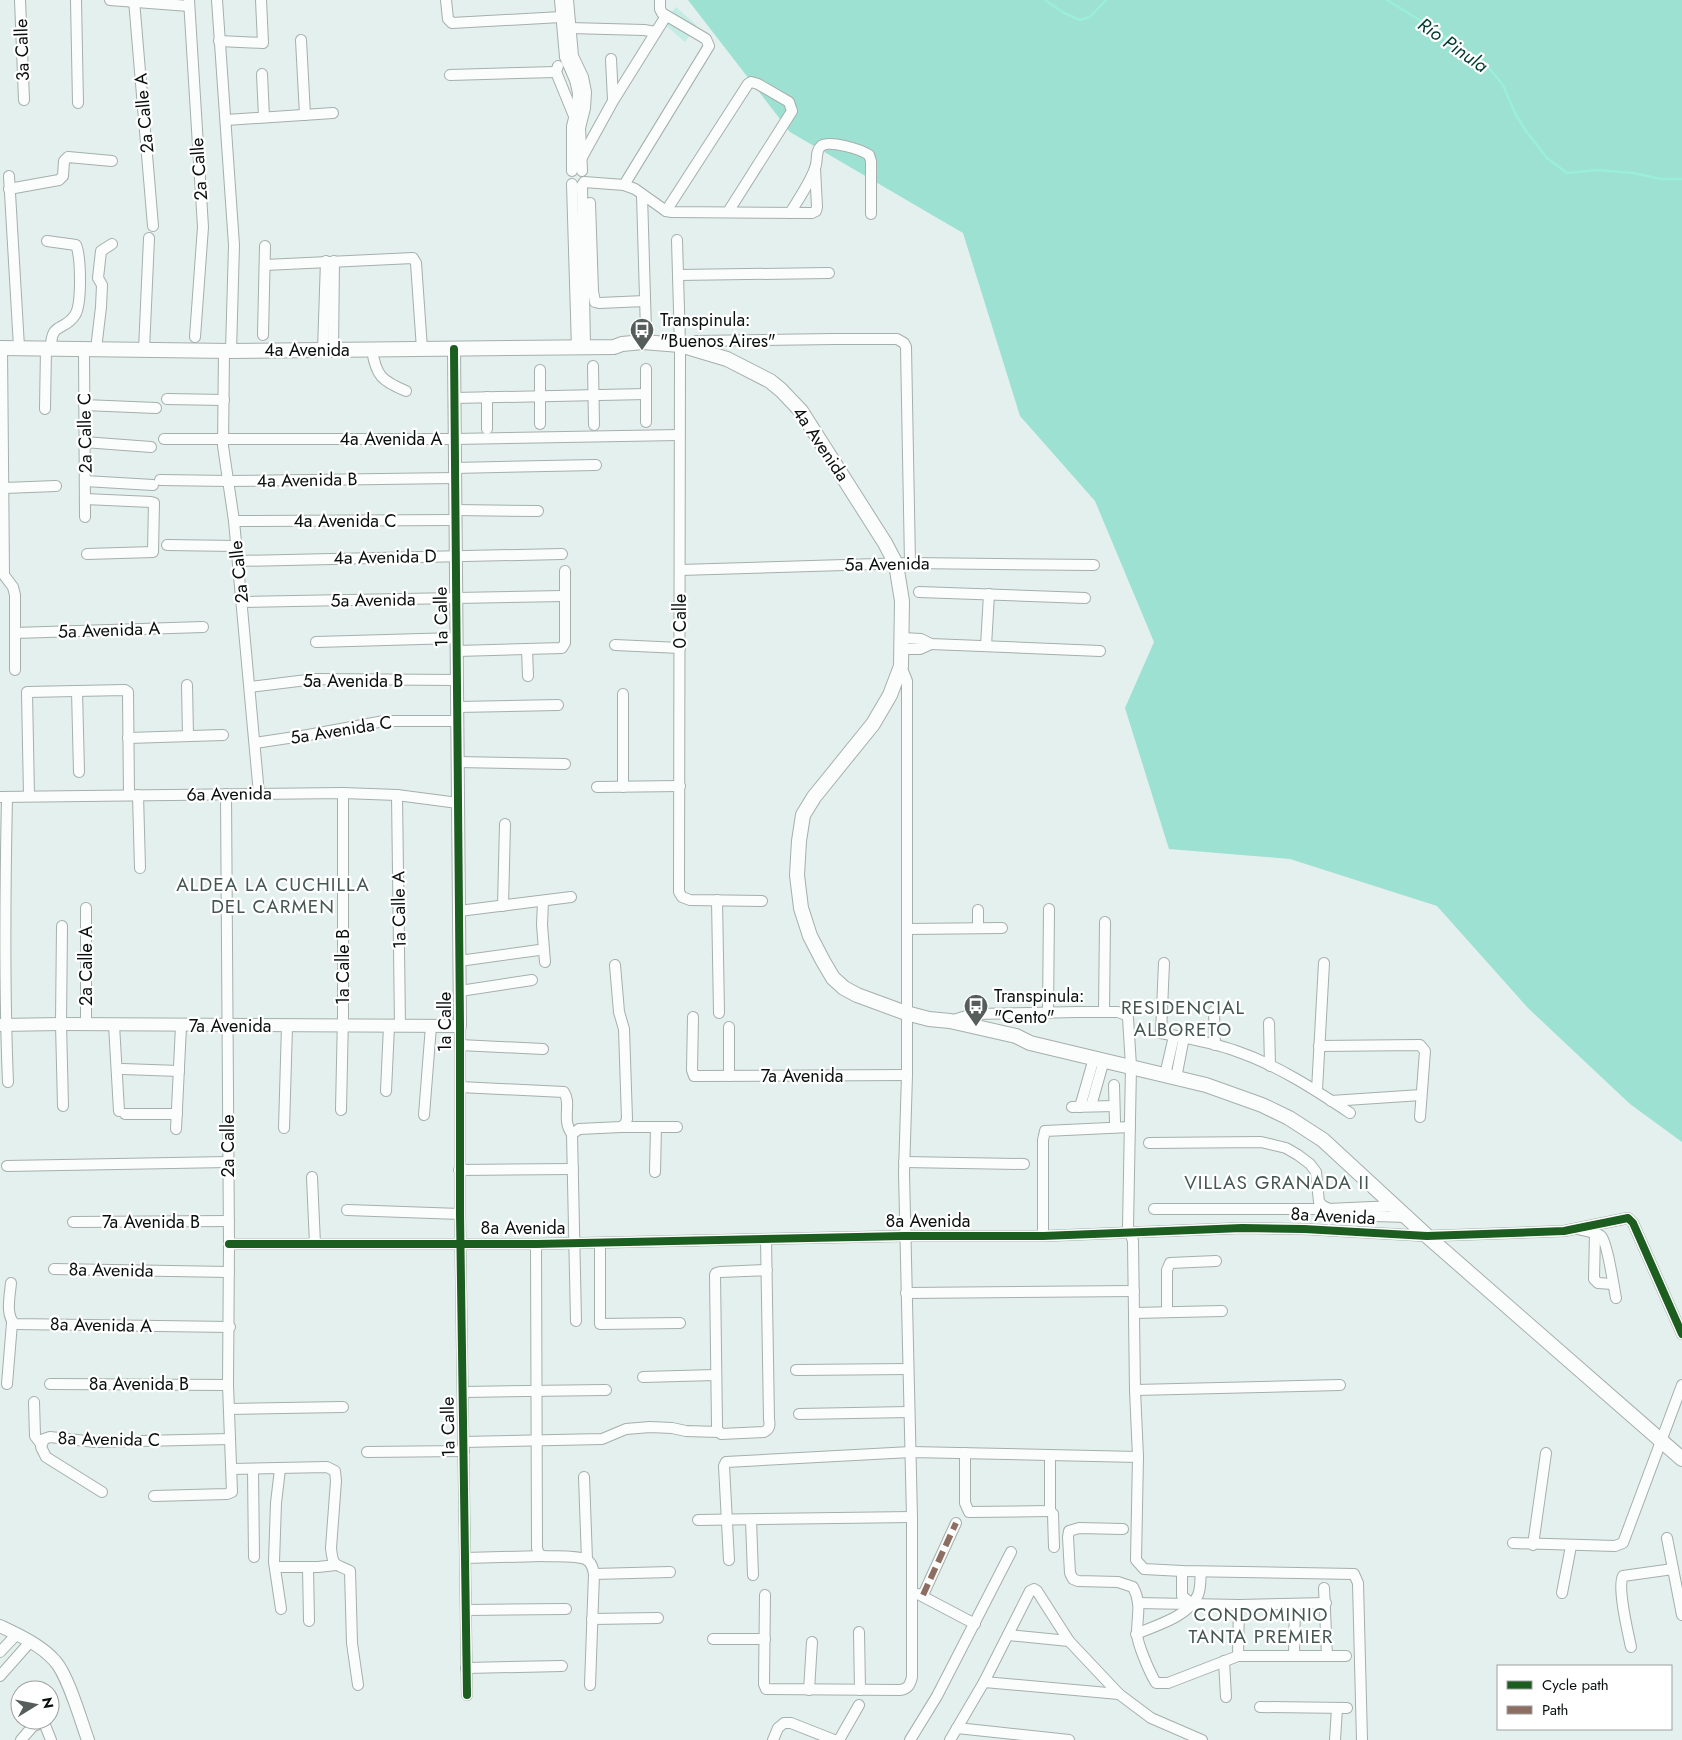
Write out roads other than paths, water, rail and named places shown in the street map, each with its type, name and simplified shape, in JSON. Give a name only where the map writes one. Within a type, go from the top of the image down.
[{"type":"main road","name":"4a Avenida","points":[[1,348],[228,351],[372,350],[614,347],[622,344],[643,342],[683,347],[711,354],[741,366],[770,382],[791,399],[801,411],[885,543],[903,563],[901,666],[890,695],[873,724],[814,797],[803,815],[798,841],[797,875],[801,908],[810,936],[833,978],[844,988],[857,995],[906,1013],[929,1019]]},
{"type":"main road","points":[[929,1019],[950,1021],[1016,1036],[1030,1043],[1206,1085],[1238,1096],[1289,1118],[1323,1140],[1427,1236],[1660,1442],[1682,1459]]},
{"type":"main road","points":[[929,1019],[948,1029],[1014,1045],[1030,1043]]},
{"type":"street","name":"3a Calle","points":[[20,0],[24,100]]},
{"type":"street","points":[[76,0],[78,103]]},
{"type":"street","points":[[110,0],[189,3]]},
{"type":"street","name":"2a Calle","points":[[217,0],[234,245],[223,438],[234,521],[259,794]]},
{"type":"street","points":[[219,42],[263,43],[261,0]]},
{"type":"street","points":[[446,0],[448,19],[452,23],[560,17]]},
{"type":"street","points":[[560,0],[564,51],[577,86],[578,100],[572,126],[580,176]]},
{"type":"street","points":[[568,0],[573,56],[586,92],[585,108],[580,128],[581,347]]},
{"type":"street","points":[[624,184],[709,46],[706,39],[666,16],[660,9],[660,0]]},
{"type":"street","name":"2a Calle A","points":[[134,1],[153,226]]},
{"type":"street","name":"2a Calle","points":[[189,3],[203,227],[195,337]]},
{"type":"street","points":[[580,176],[613,101],[666,16]]},
{"type":"street","points":[[570,28],[656,32]]},
{"type":"street","points":[[301,40],[305,115]]},
{"type":"street","points":[[564,51],[556,72],[574,116]]},
{"type":"street","points":[[612,59],[613,101]]},
{"type":"street","points":[[450,75],[556,72]]},
{"type":"street","points":[[262,74],[264,117]]},
{"type":"street","points":[[666,211],[748,84],[755,83],[789,102],[792,106],[792,111],[728,212]]},
{"type":"street","points":[[226,120],[333,113]]},
{"type":"street","points":[[580,176],[600,182],[624,184],[666,211],[812,213],[816,211],[815,168],[820,147],[826,145],[855,148],[869,155],[871,161],[871,214]]},
{"type":"street","points":[[10,189],[59,180],[63,176],[64,161],[68,157],[112,160]]},
{"type":"street","points":[[790,213],[815,168]]},
{"type":"street","points":[[9,176],[19,348]]},
{"type":"street","points":[[642,195],[646,331]]},
{"type":"street","points":[[590,203],[593,298],[595,302],[645,301]]},
{"type":"street","points":[[144,350],[149,238]]},
{"type":"street","name":"0 Calle","points":[[677,240],[683,347],[679,435],[679,892],[684,899],[716,900]]},
{"type":"street","points":[[45,410],[48,348],[52,334],[55,330],[67,324],[75,315],[80,296],[76,245],[47,241]]},
{"type":"street","name":"2a Calle C","points":[[85,517],[84,405],[90,349],[102,289],[98,278],[100,251],[112,244]]},
{"type":"street","points":[[263,335],[265,246]]},
{"type":"street","points":[[265,265],[413,258],[416,263],[422,349]]},
{"type":"street","points":[[328,350],[330,261]]},
{"type":"street","points":[[678,275],[829,273]]},
{"type":"street","name":"4a Avenida","points":[[683,347],[696,341],[834,338],[896,339],[904,343],[906,347],[903,563]]},
{"type":"street","points":[[1,348],[4,488],[2,575],[14,588],[15,670]]},
{"type":"street","name":"1a Calle","points":[[454,349],[460,961],[459,1170],[467,1695]]},
{"type":"street","points":[[372,350],[374,364],[380,376],[389,384],[406,391]]},
{"type":"street","points":[[593,366],[594,425]]},
{"type":"street","points":[[646,369],[646,422]]},
{"type":"street","points":[[540,370],[540,424]]},
{"type":"street","points":[[455,398],[646,394]]},
{"type":"street","points":[[487,397],[487,430]]},
{"type":"street","points":[[167,399],[224,400]]},
{"type":"street","points":[[84,405],[156,408]]},
{"type":"street","name":"4a Avenida A","points":[[164,439],[454,439],[679,435]]},
{"type":"street","points":[[84,442],[151,446]]},
{"type":"street","name":"4a Avenida B","points":[[85,481],[229,481],[454,473],[596,465]]},
{"type":"street","points":[[4,488],[56,486]]},
{"type":"street","points":[[85,499],[154,503],[153,552],[88,554]]},
{"type":"street","name":"4a Avenida C","points":[[234,521],[538,511]]},
{"type":"street","points":[[167,545],[236,546]]},
{"type":"street","name":"4a Avenida D","points":[[238,561],[562,554]]},
{"type":"street","name":"5a Avenida","points":[[680,570],[903,563],[1094,565]]},
{"type":"street","points":[[316,642],[559,649],[564,646],[564,571]]},
{"type":"street","points":[[919,592],[1085,598]]},
{"type":"street","points":[[986,646],[989,594]]},
{"type":"street","name":"5a Avenida","points":[[242,602],[564,596]]},
{"type":"street","name":"5a Avenida A","points":[[15,632],[203,627]]},
{"type":"street","points":[[902,643],[921,639],[931,644],[1100,651]]},
{"type":"street","points":[[615,645],[680,648]]},
{"type":"street","points":[[527,649],[528,676]]},
{"type":"street","points":[[765,1595],[764,1684],[766,1689],[900,1690],[905,1689],[910,1684],[918,1594],[912,1518],[904,1236],[907,1075],[907,681],[901,666]]},
{"type":"street","name":"5a Avenida B","points":[[250,687],[316,679],[457,680]]},
{"type":"street","points":[[187,686],[188,736]]},
{"type":"street","points":[[78,691],[79,772]]},
{"type":"street","points":[[29,796],[27,692],[127,691],[128,738],[140,868]]},
{"type":"street","points":[[623,694],[623,787]]},
{"type":"street","points":[[457,707],[558,705]]},
{"type":"street","name":"5a Avenida C","points":[[255,743],[384,721],[457,721]]},
{"type":"street","points":[[128,738],[222,735]]},
{"type":"street","points":[[458,762],[566,764]]},
{"type":"street","points":[[597,787],[680,786]]},
{"type":"street","name":"6a Avenida","points":[[3,797],[343,793],[398,795],[458,803]]},
{"type":"street","name":"1a Calle B","points":[[341,1110],[343,793]]},
{"type":"street","name":"2a Calle","points":[[154,1496],[227,1494],[232,1492],[228,1385],[230,1327],[226,794]]},
{"type":"street","name":"1a Calle A","points":[[386,1091],[394,1026],[398,795]]},
{"type":"street","points":[[3,797],[3,1026],[8,1082]]},
{"type":"street","points":[[503,906],[504,824]]},
{"type":"street","points":[[459,911],[571,898]]},
{"type":"street","points":[[719,1013],[716,900],[762,901]]},
{"type":"street","points":[[543,901],[542,925],[546,962]]},
{"type":"street","name":"2a Calle A","points":[[86,908],[86,1024]]},
{"type":"street","points":[[1048,1012],[1049,909]]},
{"type":"street","points":[[978,910],[978,928]]},
{"type":"street","points":[[1104,1012],[1105,922]]},
{"type":"street","points":[[62,926],[61,1024],[63,1106]]},
{"type":"street","points":[[907,929],[1002,928]]},
{"type":"street","points":[[460,961],[538,950]]},
{"type":"street","points":[[1317,1090],[1324,962]]},
{"type":"street","points":[[1164,963],[1161,1033],[1236,1051],[1317,1090],[1350,1113]]},
{"type":"street","points":[[615,965],[619,1012],[624,1029],[627,1119],[621,1127]]},
{"type":"street","points":[[460,991],[532,980]]},
{"type":"street","points":[[1214,1011],[1215,1045]]},
{"type":"street","points":[[950,1021],[972,1014],[1048,1012],[1123,1013],[1128,1018],[1131,1066],[1128,1227],[1133,1241],[1138,1457],[1136,1560],[1144,1569],[1201,1572],[1349,1573],[1356,1576],[1361,1655],[1362,1740]]},
{"type":"street","name":"7a Avenida","points":[[693,1017],[692,1070],[694,1076],[907,1075]]},
{"type":"street","points":[[1270,1023],[1270,1066]]},
{"type":"street","name":"7a Avenida","points":[[3,1026],[61,1024],[460,1026]]},
{"type":"street","points":[[114,1025],[121,1113],[177,1114]]},
{"type":"street","points":[[176,1129],[181,1026]]},
{"type":"street","points":[[284,1128],[288,1026]]},
{"type":"street","points":[[424,1115],[431,1026]]},
{"type":"street","points":[[729,1027],[730,1076]]},
{"type":"street","points":[[1171,1076],[1179,1037]]},
{"type":"street","points":[[460,1045],[542,1049]]},
{"type":"street","points":[[1319,1046],[1420,1045],[1424,1051],[1420,1117]]},
{"type":"street","points":[[1099,1059],[1081,1107],[1114,1106]]},
{"type":"street","points":[[123,1070],[179,1071]]},
{"type":"street","points":[[1114,1085],[1114,1122]]},
{"type":"street","points":[[460,1087],[564,1092],[567,1096],[566,1121],[572,1134],[576,1322]]},
{"type":"street","points":[[1331,1101],[1421,1094]]},
{"type":"street","points":[[655,1172],[656,1127]]},
{"type":"street","points":[[572,1134],[579,1129],[677,1127]]},
{"type":"street","points":[[1043,1236],[1043,1140],[1045,1131],[1130,1127]]},
{"type":"street","points":[[1148,1143],[1262,1142],[1286,1148],[1310,1164],[1316,1172],[1319,1202],[1327,1209],[1342,1215],[1407,1217]]},
{"type":"street","points":[[7,1166],[228,1162]]},
{"type":"street","points":[[904,1162],[1024,1164]]},
{"type":"street","points":[[459,1170],[573,1169]]},
{"type":"street","points":[[312,1177],[315,1244]]},
{"type":"street","points":[[1154,1209],[1327,1209],[1396,1206]]},
{"type":"street","points":[[347,1210],[460,1214]]},
{"type":"street","name":"8a Avenida","points":[[229,1244],[536,1244],[904,1236],[1043,1236],[1260,1228],[1427,1236],[1564,1231],[1628,1218],[1633,1224],[1682,1334]]},
{"type":"street","name":"7a Avenida B","points":[[73,1222],[229,1221]]},
{"type":"street","points":[[1577,1228],[1601,1236],[1606,1248],[1616,1298]]},
{"type":"street","points":[[1595,1234],[1594,1279],[1598,1284],[1613,1284]]},
{"type":"street","points":[[367,1452],[463,1447],[536,1440],[602,1439],[626,1429],[650,1427],[725,1434],[764,1432],[769,1428],[766,1239]]},
{"type":"street","points":[[600,1243],[600,1324],[680,1323]]},
{"type":"street","points":[[536,1244],[536,1539],[539,1554],[543,1556]]},
{"type":"street","points":[[1167,1312],[1167,1270],[1170,1263],[1216,1261]]},
{"type":"street","name":"8a Avenida","points":[[54,1269],[229,1272]]},
{"type":"street","points":[[719,1432],[717,1425],[715,1375],[715,1275],[716,1272],[767,1270]]},
{"type":"street","points":[[8,1384],[12,1322],[9,1312],[11,1283]]},
{"type":"street","points":[[906,1293],[1134,1291]]},
{"type":"street","points":[[1134,1313],[1222,1311]]},
{"type":"street","name":"8a Avenida A","points":[[12,1322],[17,1324],[230,1327]]},
{"type":"street","points":[[796,1370],[908,1369]]},
{"type":"street","points":[[643,1377],[715,1375]]},
{"type":"street","name":"8a Avenida B","points":[[50,1384],[228,1385]]},
{"type":"street","points":[[1135,1390],[1340,1385]]},
{"type":"street","points":[[1513,1543],[1615,1546],[1623,1543],[1682,1386]]},
{"type":"street","points":[[463,1392],[606,1390]]},
{"type":"street","points":[[34,1402],[35,1436],[41,1444]]},
{"type":"street","points":[[229,1409],[343,1406]]},
{"type":"street","points":[[799,1414],[909,1412]]},
{"type":"street","name":"8a Avenida C","points":[[102,1492],[46,1457],[41,1444],[44,1439],[50,1437],[95,1442],[230,1439]]},
{"type":"street","points":[[729,1560],[724,1466],[726,1462],[910,1452],[1138,1457]]},
{"type":"street","points":[[965,1453],[965,1503],[969,1512],[1050,1511]]},
{"type":"street","points":[[1533,1545],[1546,1453]]},
{"type":"street","points":[[1050,1456],[1050,1511],[1053,1514],[1054,1547]]},
{"type":"street","points":[[232,1469],[330,1467],[335,1471],[336,1481],[331,1548],[332,1559],[336,1565]]},
{"type":"street","points":[[253,1469],[254,1557]]},
{"type":"street","points":[[280,1469],[274,1532],[275,1566],[281,1609]]},
{"type":"street","points":[[584,1477],[587,1560]]},
{"type":"street","points":[[698,1520],[912,1518]]},
{"type":"street","points":[[751,1520],[753,1575]]},
{"type":"street","points":[[918,1594],[956,1523]]},
{"type":"street","points":[[1124,1530],[1079,1528],[1069,1531],[1070,1573],[1073,1579],[1078,1581],[1126,1584],[1134,1587],[1138,1596],[1139,1622],[1136,1634],[1148,1672],[1156,1683],[1168,1683],[1238,1656],[1346,1656]]},
{"type":"street","points":[[1667,1538],[1682,1615]]},
{"type":"street","points":[[1562,1593],[1572,1546]]},
{"type":"street","points":[[910,1740],[937,1696],[1011,1552]]},
{"type":"street","points":[[465,1558],[543,1556],[579,1558],[587,1560],[592,1565],[594,1574],[590,1685]]},
{"type":"street","points":[[275,1566],[308,1567],[336,1565],[350,1571],[352,1643],[358,1685]]},
{"type":"street","points":[[308,1567],[309,1621]]},
{"type":"street","points":[[1631,1647],[1621,1590],[1621,1578],[1623,1576],[1673,1569]]},
{"type":"street","points":[[1182,1571],[1182,1596],[1192,1604]]},
{"type":"street","points":[[594,1574],[670,1572]]},
{"type":"street","points":[[1136,1634],[1182,1614],[1199,1594],[1201,1572]]},
{"type":"street","points":[[1324,1588],[1327,1656]]},
{"type":"street","points":[[950,1740],[984,1682],[1030,1591],[1034,1589],[1069,1641],[1119,1694],[1151,1718],[1202,1740]]},
{"type":"street","points":[[918,1594],[974,1624]]},
{"type":"street","points":[[1138,1603],[1239,1605],[1326,1603]]},
{"type":"street","points":[[1294,1656],[1295,1604]]},
{"type":"street","points":[[1238,1656],[1239,1605]]},
{"type":"street","points":[[466,1610],[566,1609]]},
{"type":"street","points":[[592,1619],[658,1618]]},
{"type":"street","points":[[0,1626],[41,1649],[57,1663],[88,1740]]},
{"type":"street","points":[[859,1632],[860,1690]]},
{"type":"street","points":[[0,1652],[17,1634]]},
{"type":"street","points":[[1008,1635],[1069,1641]]},
{"type":"street","points":[[713,1639],[765,1639]]},
{"type":"street","points":[[0,1676],[30,1642]]},
{"type":"street","points":[[810,1690],[812,1642]]},
{"type":"street","points":[[1224,1661],[1226,1697]]},
{"type":"street","points":[[466,1668],[562,1666]]},
{"type":"street","points":[[984,1682],[1119,1694]]},
{"type":"street","points":[[839,1740],[859,1705]]},
{"type":"street","points":[[1260,1706],[1347,1708]]},
{"type":"street","points":[[1335,1740],[1336,1708]]},
{"type":"street","points":[[773,1740],[778,1728],[784,1723],[791,1723],[834,1740]]},
{"type":"street","points":[[957,1728],[1031,1738],[1069,1740]]},
{"type":"street","points":[[21,1740],[30,1730]]},
{"type":"waterway","name":"Río Pinula","points":[[1045,0],[1062,12],[1080,20],[1090,17],[1106,0]]},
{"type":"waterway","name":"Río Pinula","points":[[1387,0],[1429,26],[1489,68],[1503,85],[1515,113],[1526,131],[1547,158],[1567,173],[1598,170],[1633,173],[1661,179],[1682,179]]},
{"type":"place","name":"Transpinula: \"Buenos Aires\"","points":[[642,351]]},
{"type":"place","name":"Transpinula: \"Cento\"","points":[[976,1027]]},
{"type":"district","name":"ALDEA LA CUCHILLA DEL CARMEN","points":[[273,895]]},
{"type":"district","name":"RESIDENCIAL ALBORETO","points":[[1183,1018]]},
{"type":"district","name":"VILLAS GRANADA II","points":[[1277,1182]]},
{"type":"district","name":"CONDOMINIO TANTA PREMIER","points":[[1261,1625]]}]
